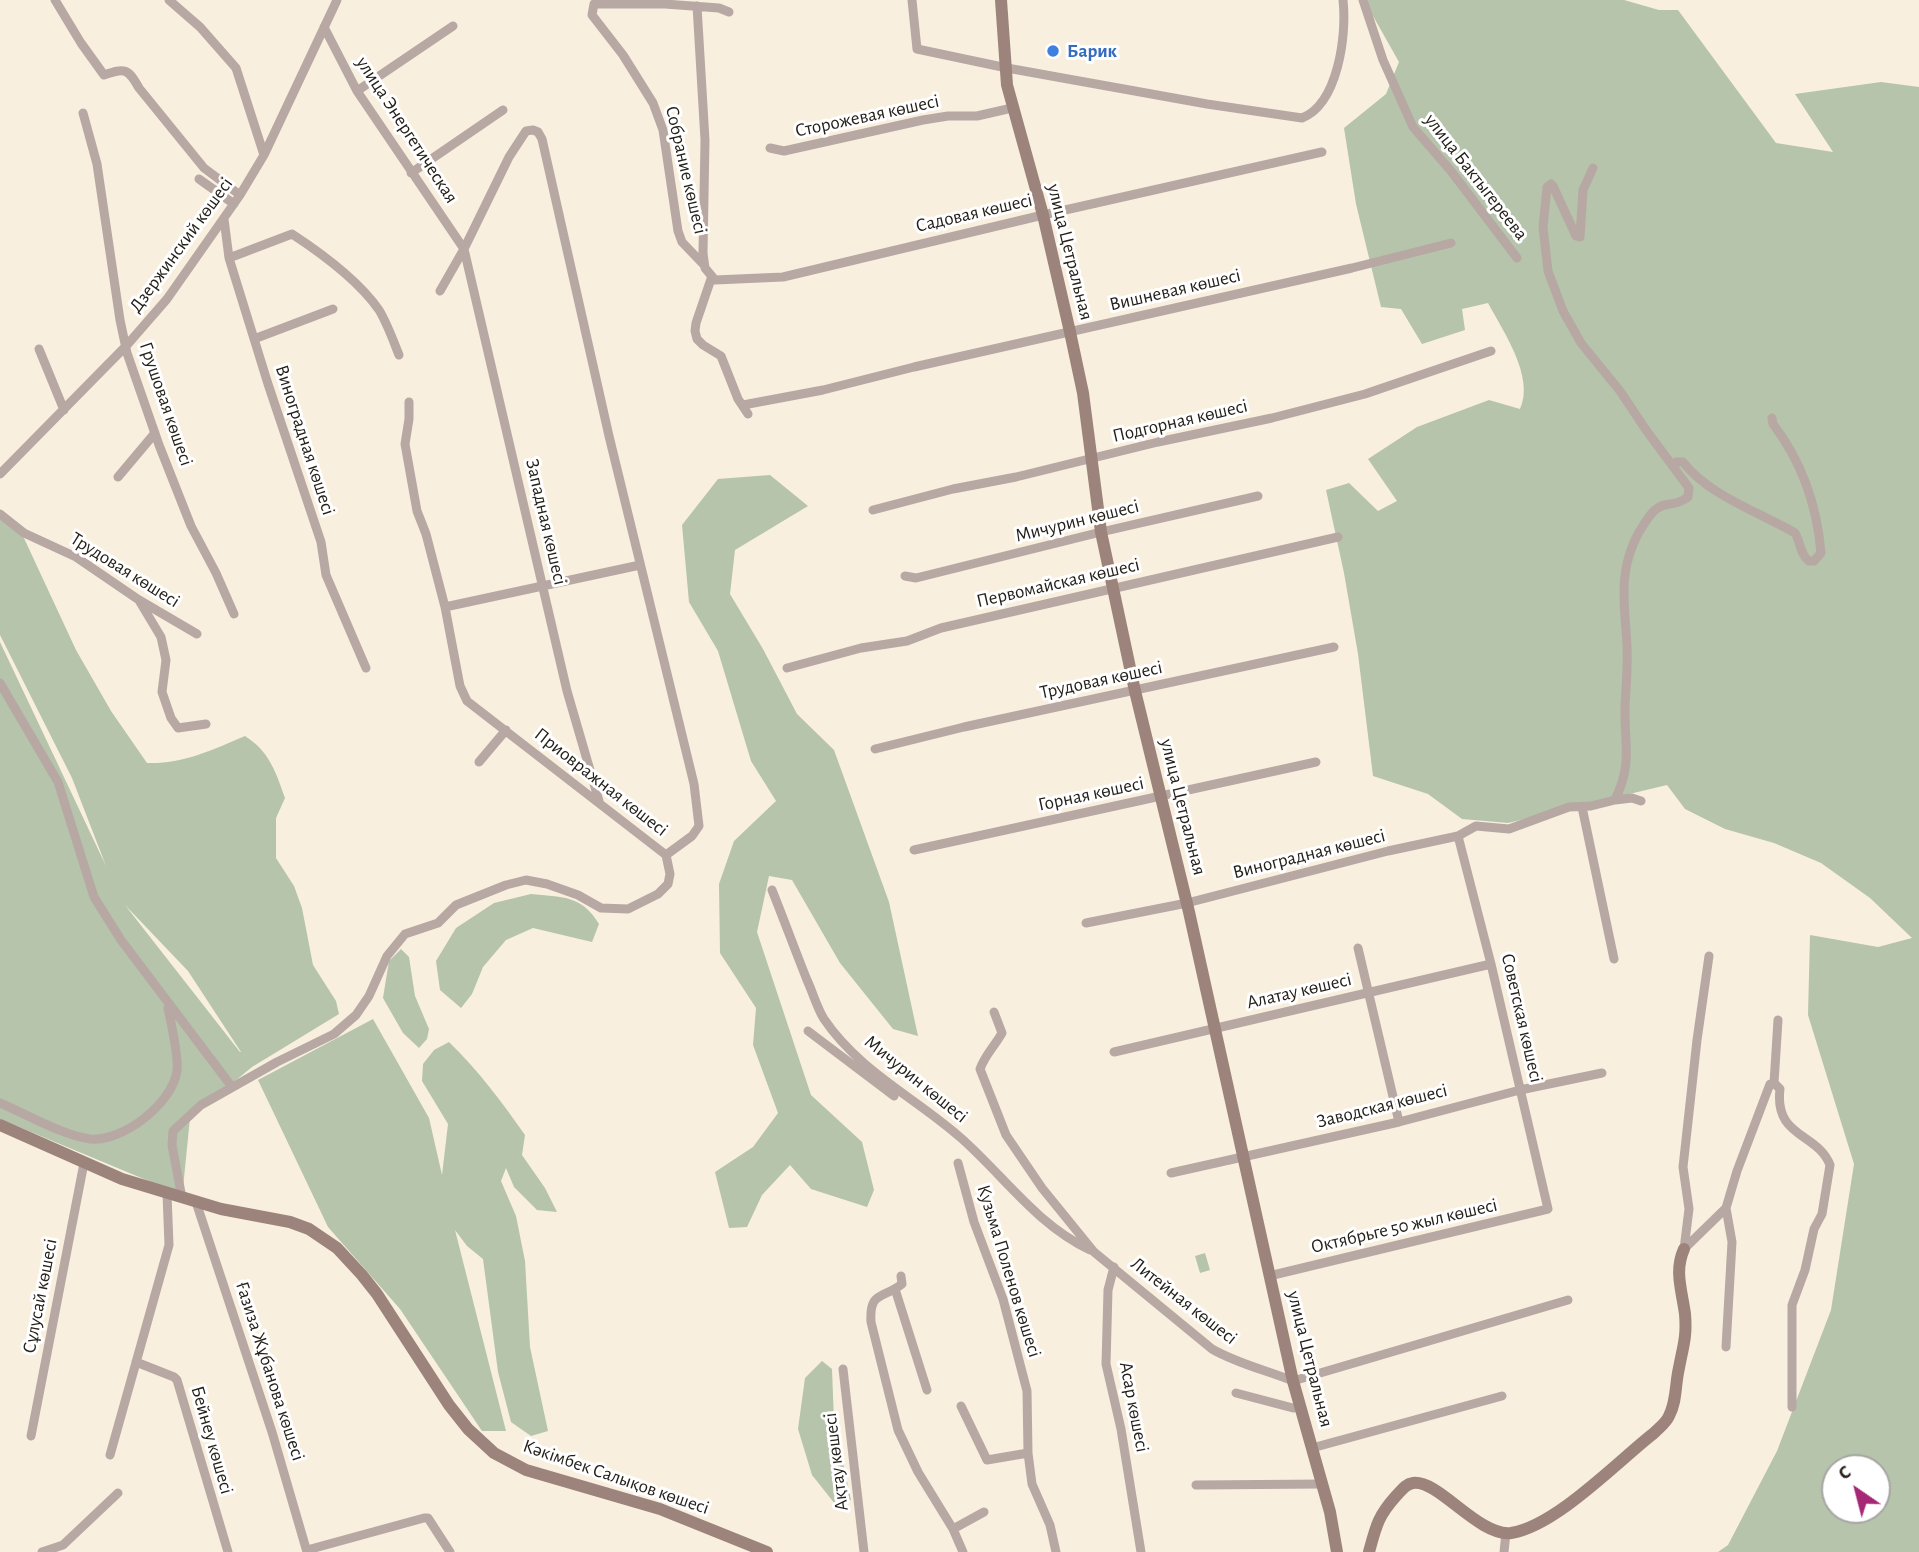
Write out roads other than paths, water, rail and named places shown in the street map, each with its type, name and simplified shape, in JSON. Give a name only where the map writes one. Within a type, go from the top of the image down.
[{"type":"street","points":[[55,0],[80,43],[104,75],[122,70],[132,74],[139,88],[205,168],[240,195]]},
{"type":"street","points":[[169,0],[200,27],[236,68],[264,155]]},
{"type":"street","points":[[593,5],[697,6],[729,12],[722,0]]},
{"type":"street","points":[[912,0],[917,49],[1207,104],[1302,118],[1313,114],[1326,100],[1332,85],[1342,42],[1343,0]]},
{"type":"street","name":"улица Цетральная","points":[[1001,0],[1007,85],[1043,215],[1083,393],[1101,531],[1135,691],[1187,903],[1293,1381],[1322,1483],[1337,1552]]},
{"type":"street","name":"улица Бактыгереева","points":[[1363,0],[1383,60],[1413,127],[1451,171],[1517,258]]},
{"type":"street","name":"Дзержинский көшесі","points":[[0,474],[127,345],[167,299],[224,219],[264,155],[334,1]]},
{"type":"street","name":"Собрание көшесі","points":[[593,5],[594,19],[618,47],[653,103],[663,130],[678,231],[682,242],[704,265]]},
{"type":"street","points":[[697,6],[705,141],[704,265],[713,280]]},
{"type":"street","points":[[357,91],[453,26]]},
{"type":"street","name":"улица Энергетическая","points":[[324,27],[357,91],[464,249]]},
{"type":"street","name":"Сторожевая көшесі","points":[[770,148],[784,150],[923,120],[948,116],[977,116],[1013,108]]},
{"type":"street","points":[[411,173],[503,110]]},
{"type":"street","name":"Грушовая көшесі","points":[[83,113],[97,164],[127,353],[196,539],[216,573],[234,614]]},
{"type":"street","points":[[440,291],[464,249],[509,157],[526,131],[538,132],[542,139],[640,565],[694,784],[699,826],[692,836],[666,855]]},
{"type":"street","name":"Садовая көшесі","points":[[713,280],[783,277],[1322,152]]},
{"type":"street","points":[[1593,167],[1583,190],[1580,237],[1576,236],[1553,186],[1551,184],[1547,187],[1543,227],[1548,271],[1563,310],[1581,344],[1620,391],[1689,488],[1688,498],[1679,504],[1666,504],[1655,510],[1635,539],[1624,568],[1628,664],[1625,732],[1628,758],[1625,779],[1615,800]]},
{"type":"street","points":[[198,179],[234,204]]},
{"type":"street","name":"Виноградная көшесі","points":[[224,219],[229,258],[321,542],[326,575],[366,668]]},
{"type":"street","points":[[229,258],[292,234],[315,248],[363,291],[380,311],[399,355]]},
{"type":"street","name":"Вишневая көшесі","points":[[713,280],[696,323],[697,339],[721,356],[735,391],[746,409],[914,367],[1451,243]]},
{"type":"street","name":"Западная көшесі","points":[[464,249],[567,691],[600,802]]},
{"type":"street","points":[[254,339],[333,309]]},
{"type":"street","points":[[38,349],[64,410]]},
{"type":"street","name":"Подгорная көшесі","points":[[873,510],[1272,418],[1365,394],[1491,351]]},
{"type":"street","name":"Приовражная көшесі","points":[[182,1198],[172,1145],[173,1131],[201,1105],[277,1062],[334,1034],[356,1015],[369,996],[387,956],[405,934],[438,923],[456,905],[526,880],[578,895],[601,908],[628,909],[658,894],[668,884],[670,874],[666,855],[467,701],[460,686],[445,607],[426,534],[417,511],[405,444],[409,401]]},
{"type":"street","points":[[1673,467],[1676,462],[1684,461],[1691,472],[1717,492],[1795,534],[1805,559],[1814,561],[1821,553],[1808,485],[1772,418]]},
{"type":"street","points":[[118,477],[155,433]]},
{"type":"street","name":"Мичурин көшесі","points":[[905,576],[916,578],[1101,531],[1258,496]]},
{"type":"street","name":"Трудовая көшесі","points":[[0,514],[24,533],[76,557],[139,600],[197,634]]},
{"type":"street","name":"Первомайская көшесі","points":[[788,668],[861,648],[907,641],[941,628],[1339,537]]},
{"type":"street","points":[[445,607],[640,565]]},
{"type":"street","points":[[139,600],[161,637],[166,660],[162,692],[171,718],[178,728],[206,724]]},
{"type":"street","name":"Трудовая көшесі","points":[[875,749],[964,727],[1334,647]]},
{"type":"street","points":[[0,683],[58,782],[94,897],[121,940],[232,1087]]},
{"type":"street","points":[[479,762],[506,730]]},
{"type":"street","name":"Горная көшесі","points":[[914,850],[1316,762]]},
{"type":"street","name":"Виноградная көшесі","points":[[1086,923],[1187,903],[1458,836],[1476,826],[1509,829],[1553,812],[1615,800],[1632,798],[1641,801]]},
{"type":"street","points":[[1582,807],[1614,960]]},
{"type":"street","name":"Советская көшесі","points":[[1458,836],[1548,1209]]},
{"type":"street","name":"Мичурин көшесі","points":[[772,890],[822,1017],[838,1037],[874,1072],[964,1140],[1032,1210],[1054,1228],[1094,1252]]},
{"type":"street","points":[[1358,948],[1399,1122]]},
{"type":"street","points":[[1369,1552],[1382,1511],[1406,1485],[1426,1485],[1484,1524],[1506,1533],[1534,1524],[1565,1506],[1668,1419],[1685,1349],[1684,1309],[1678,1280],[1689,1209],[1684,1167],[1709,956]]},
{"type":"street","name":"Алатау көшесі","points":[[1114,1052],[1491,964]]},
{"type":"street","points":[[0,1103],[69,1133],[91,1139],[112,1136],[133,1126],[150,1114],[168,1095],[177,1071],[167,1002]]},
{"type":"street","name":"Литейная көшесі","points":[[994,1012],[1002,1033],[995,1046],[986,1054],[980,1069],[1006,1135],[1042,1188],[1094,1252],[1212,1349],[1232,1360],[1293,1381]]},
{"type":"street","points":[[1774,1083],[1778,1020]]},
{"type":"street","points":[[808,1031],[894,1096],[912,1102]]},
{"type":"street","name":"Заводская көшесі","points":[[1171,1173],[1602,1073]]},
{"type":"street","points":[[1726,1347],[1732,1242],[1726,1208],[1770,1084],[1774,1083]]},
{"type":"street","points":[[1774,1083],[1780,1088],[1779,1099],[1787,1124],[1819,1150],[1830,1165],[1822,1214],[1814,1229],[1805,1270],[1792,1305],[1792,1407]]},
{"type":"street","name":"Кәкімбек Салықов көшесі","points":[[0,1125],[122,1179],[196,1202],[290,1222],[309,1229],[329,1242],[377,1294],[449,1405],[468,1429],[494,1453],[538,1474],[660,1509],[759,1551]]},
{"type":"street","name":"Сұлусай көшесі","points":[[31,1436],[84,1163]]},
{"type":"street","name":"Кузьма Поленов көшесі","points":[[958,1163],[974,1222],[1003,1299],[1027,1391],[1028,1453],[1032,1484],[1050,1525],[1056,1552]]},
{"type":"street","points":[[110,1455],[169,1245],[167,1194]]},
{"type":"street","name":"Ғазиза Жұбанова көшесі","points":[[196,1202],[272,1432],[307,1551],[428,1518],[450,1552]]},
{"type":"street","points":[[1684,1249],[1726,1208]]},
{"type":"street","name":"Октябрьге 50 жыл көшесі","points":[[1269,1276],[1548,1209]]},
{"type":"street","name":"Асар көшесі","points":[[1114,1267],[1108,1290],[1106,1364],[1121,1429],[1141,1552]]},
{"type":"street","points":[[901,1276],[902,1284],[875,1298],[870,1309],[871,1322],[898,1430],[963,1552]]},
{"type":"street","points":[[895,1289],[927,1390]]},
{"type":"street","points":[[1293,1381],[1569,1300]]},
{"type":"street","name":"Бейнеу көшесі","points":[[136,1362],[177,1380],[228,1552]]},
{"type":"street","name":"Ақтау көшесі","points":[[843,1368],[864,1552]]},
{"type":"street","points":[[1236,1392],[1293,1408],[1301,1407]]},
{"type":"street","points":[[1312,1448],[1502,1396]]},
{"type":"street","points":[[961,1406],[987,1460],[1028,1453]]},
{"type":"street","points":[[1196,1485],[1322,1483]]},
{"type":"street","points":[[42,1552],[66,1549],[118,1493]]},
{"type":"street","points":[[953,1529],[984,1512]]},
{"type":"street","points":[[1504,1552],[1506,1533]]},
{"type":"place","name":"Барик","points":[[1053,51]]}]
